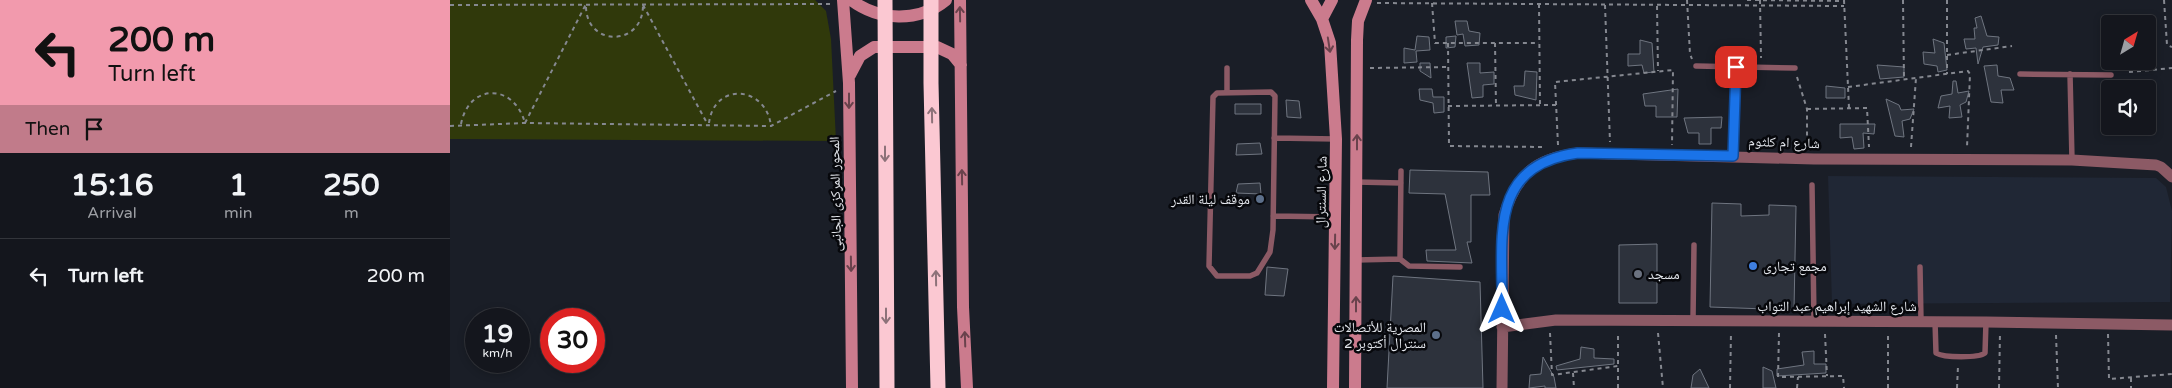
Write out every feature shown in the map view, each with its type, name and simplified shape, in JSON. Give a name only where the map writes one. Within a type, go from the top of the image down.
[{"type":"highway","points":[[885,0],[887,388]]},
{"type":"highway","points":[[932,0],[931,83],[938,388]]},
{"type":"main road","points":[[846,1],[877,14],[903,17],[929,10],[946,0]]},
{"type":"main road","points":[[960,0],[963,307],[967,388]]},
{"type":"main road","name":"شارع السنترال","points":[[1311,0],[1322,19],[1330,43],[1336,139],[1334,388]]},
{"type":"main road","points":[[1322,19],[1332,0]]},
{"type":"main road","name":"المحور المركزى الجانبى","points":[[846,1],[849,80],[852,388]]},
{"type":"main road","points":[[1356,388],[1357,68],[1358,21],[1363,2]]},
{"type":"main road","points":[[849,80],[855,63],[860,56],[874,47],[937,47],[952,54],[961,64]]},
{"type":"street","name":"شارع ام كلثوم","points":[[1502,388],[1504,214],[1510,194],[1522,176],[1559,151],[1807,159],[2072,160],[2156,165],[2172,177]]},
{"type":"street","name":"شارع الشهيد إبراهيم عبد التواب","points":[[1502,327],[1550,321],[1618,320],[2055,322],[2172,325]]},
{"type":"lane","points":[[1696,66],[1794,68]]},
{"type":"lane","points":[[1733,156],[1736,67]]},
{"type":"lane","points":[[1227,68],[1227,92]]},
{"type":"lane","points":[[2020,74],[2111,75]]},
{"type":"lane","points":[[2070,74],[2072,160]]},
{"type":"lane","points":[[1227,92],[1273,93],[1273,216],[1270,252],[1257,273],[1250,276],[1216,276],[1209,266],[1213,97],[1217,93],[1227,92]]},
{"type":"lane","points":[[1274,138],[1336,139]]},
{"type":"lane","points":[[1400,259],[1401,171]]},
{"type":"lane","points":[[1356,182],[1401,183]]},
{"type":"lane","points":[[1812,185],[1820,321]]},
{"type":"lane","points":[[1273,216],[1336,217]]},
{"type":"lane","points":[[1694,245],[1694,320]]},
{"type":"lane","points":[[1356,260],[1400,259],[1409,266],[1460,267]]},
{"type":"lane","points":[[1920,267],[1921,321]]},
{"type":"lane","points":[[1935,321],[1935,350],[1940,356],[1979,356],[1985,353],[1986,322]]},
{"type":"path","points":[[1687,0],[1690,54],[1696,66]]},
{"type":"path","points":[[1747,0],[1844,1],[1849,108]]},
{"type":"path","points":[[1760,0],[1761,67]]},
{"type":"path","points":[[1903,0],[1904,79]]},
{"type":"path","points":[[1947,0],[1947,74]]},
{"type":"path","points":[[2164,0],[2167,45],[2172,47]]},
{"type":"path","points":[[450,5],[846,1]]},
{"type":"path","points":[[1363,2],[1844,6]]},
{"type":"path","points":[[1432,3],[1433,41],[1436,43],[1539,43]]},
{"type":"path","points":[[586,4],[586,14],[596,31],[605,36],[615,37],[633,30],[639,23],[642,14],[642,4]]},
{"type":"path","points":[[525,124],[586,4]]},
{"type":"path","points":[[642,4],[708,126]]},
{"type":"path","points":[[1539,4],[1540,106]]},
{"type":"path","points":[[1605,5],[1610,153]]},
{"type":"path","points":[[1657,5],[1658,71]]},
{"type":"path","points":[[1448,43],[1449,146],[1559,151],[1555,82],[1674,70],[1672,154]]},
{"type":"path","points":[[1496,43],[1496,106]]},
{"type":"path","points":[[1947,55],[2012,46]]},
{"type":"path","points":[[1357,68],[1448,67]]},
{"type":"path","points":[[1794,68],[1807,109],[1807,159]]},
{"type":"path","points":[[2129,72],[2172,68]]},
{"type":"path","points":[[1848,87],[1967,71],[1970,74],[1967,160]]},
{"type":"path","points":[[1910,159],[1916,78]]},
{"type":"path","points":[[450,126],[525,124],[771,126],[849,80]]},
{"type":"path","points":[[461,125],[463,113],[470,103],[480,96],[492,93],[504,95],[515,102],[522,112],[525,124]]},
{"type":"path","points":[[708,126],[714,107],[730,95],[740,94],[750,95],[759,100],[770,116],[771,126]]},
{"type":"path","points":[[1448,106],[1556,105]]},
{"type":"path","points":[[1807,109],[1868,109],[1869,159]]},
{"type":"path","points":[[1618,320],[1618,388]]},
{"type":"path","points":[[1657,320],[1663,388]]},
{"type":"path","points":[[1550,321],[1551,374],[1618,366]]},
{"type":"path","points":[[1730,388],[1731,321]]},
{"type":"path","points":[[1779,321],[1777,376],[1843,376],[1844,388]]},
{"type":"path","points":[[1820,321],[1827,376]]},
{"type":"path","points":[[1888,388],[1889,321]]},
{"type":"path","points":[[1999,388],[2000,322]]},
{"type":"path","points":[[2055,322],[2058,388]]},
{"type":"path","points":[[2108,323],[2108,377],[2110,379],[2172,374]]},
{"type":"path","points":[[1957,388],[1958,356]]},
{"type":"path","points":[[1573,372],[1574,388]]},
{"type":"path","points":[[1797,388],[1798,377]]},
{"type":"path","points":[[2130,377],[2131,388]]},
{"type":"shaded area","points":[[1828,176],[2156,178],[2166,187],[2172,211],[2170,302],[1832,304]]},
{"type":"green space","points":[[450,0],[815,0],[826,11],[831,39],[836,141],[450,139]]},
{"type":"building","points":[[1981,16],[1987,36],[1999,37],[1998,45],[1983,47],[1978,64],[1976,48],[1966,49],[1964,39],[1975,39],[1974,28],[1977,28],[1975,18]]},
{"type":"building","points":[[1455,21],[1467,21],[1469,31],[1480,33],[1479,45],[1465,46],[1463,34],[1457,35]]},
{"type":"building","points":[[1417,36],[1429,37],[1430,50],[1416,51],[1417,62],[1404,63],[1404,48],[1415,50]]},
{"type":"building","points":[[1456,36],[1455,47],[1446,48],[1446,37]]},
{"type":"building","points":[[1933,39],[1944,43],[1947,70],[1938,72],[1937,66],[1924,64],[1923,52],[1935,53]]},
{"type":"building","points":[[1640,40],[1652,43],[1654,72],[1644,73],[1642,65],[1628,66],[1628,54],[1640,54]]},
{"type":"building","points":[[1420,63],[1430,63],[1431,78],[1420,71]]},
{"type":"building","points":[[1467,63],[1480,63],[1480,73],[1494,72],[1494,84],[1483,85],[1483,97],[1472,98]]},
{"type":"building","points":[[1877,65],[1904,67],[1904,77],[1880,79]]},
{"type":"building","points":[[1997,65],[1998,76],[2010,78],[2014,90],[2001,90],[2003,103],[1991,102],[1984,66]]},
{"type":"building","points":[[1525,71],[1537,72],[1536,100],[1515,95],[1514,86],[1524,86]]},
{"type":"building","points":[[1953,81],[1956,81],[1958,93],[1969,91],[1966,102],[1960,105],[1962,117],[1949,118],[1950,106],[1938,108],[1941,96],[1952,94]]},
{"type":"building","points":[[1826,86],[1845,88],[1845,98],[1826,98]]},
{"type":"building","points":[[1419,89],[1432,89],[1433,97],[1444,97],[1444,112],[1434,113],[1433,103],[1420,100]]},
{"type":"building","points":[[1678,89],[1677,117],[1656,117],[1656,106],[1645,106],[1643,94]]},
{"type":"building","points":[[1886,99],[1899,105],[1901,110],[1914,109],[1910,119],[1902,121],[1904,137],[1895,136]]},
{"type":"building","points":[[1286,100],[1299,101],[1301,118],[1287,117]]},
{"type":"building","points":[[1235,104],[1261,104],[1261,114],[1235,114]]},
{"type":"building","points":[[1722,117],[1721,128],[1711,128],[1711,144],[1699,144],[1699,133],[1688,133],[1684,118]]},
{"type":"building","points":[[1840,124],[1875,124],[1874,134],[1863,133],[1864,148],[1854,149],[1852,137],[1840,138]]},
{"type":"building","points":[[1260,143],[1262,154],[1236,155],[1237,144]]},
{"type":"building","points":[[1410,170],[1488,172],[1490,195],[1471,195],[1471,242],[1467,242],[1472,263],[1427,261],[1426,250],[1456,250],[1445,194],[1409,193]]},
{"type":"building","points":[[1260,183],[1261,194],[1236,193],[1238,184]]},
{"type":"building","name":"مجمع تجارى","points":[[1712,203],[1741,204],[1741,216],[1769,215],[1769,205],[1796,206],[1794,310],[1710,307]]},
{"type":"building","name":"مسجد","points":[[1657,244],[1657,303],[1619,303],[1619,245]]},
{"type":"building","points":[[1267,267],[1288,269],[1284,296],[1265,295]]},
{"type":"building","name":"المصرية للأتصالات سنترال أكتوبر 2","points":[[1393,276],[1480,282],[1483,388],[1387,388]]},
{"type":"building","points":[[1581,347],[1594,349],[1594,358],[1614,359],[1614,364],[1557,370],[1556,366],[1580,359]]},
{"type":"building","points":[[1814,351],[1814,364],[1826,364],[1826,373],[1777,376],[1777,369],[1804,365],[1802,352]]},
{"type":"building","points":[[1543,357],[1554,377],[1556,388],[1545,388],[1545,386],[1529,388],[1530,375],[1541,374]]},
{"type":"building","points":[[1763,367],[1772,371],[1776,388],[1763,388]]},
{"type":"building","points":[[1700,369],[1709,388],[1691,388],[1693,375]]},
{"type":"place","name":"موقف ليلة القدر","points":[[1260,199]]},
{"type":"place","name":"مجمع تجارى","points":[[1753,266]]},
{"type":"place","name":"مسجد","points":[[1638,274]]},
{"type":"place","name":"المصرية للأتصالات سنترال أكتوبر 2","points":[[1436,335]]},
{"type":"route","points":[[1502,309],[1504,214],[1510,194],[1522,176],[1539,163],[1559,155],[1578,153],[1733,156],[1736,67]]}]
